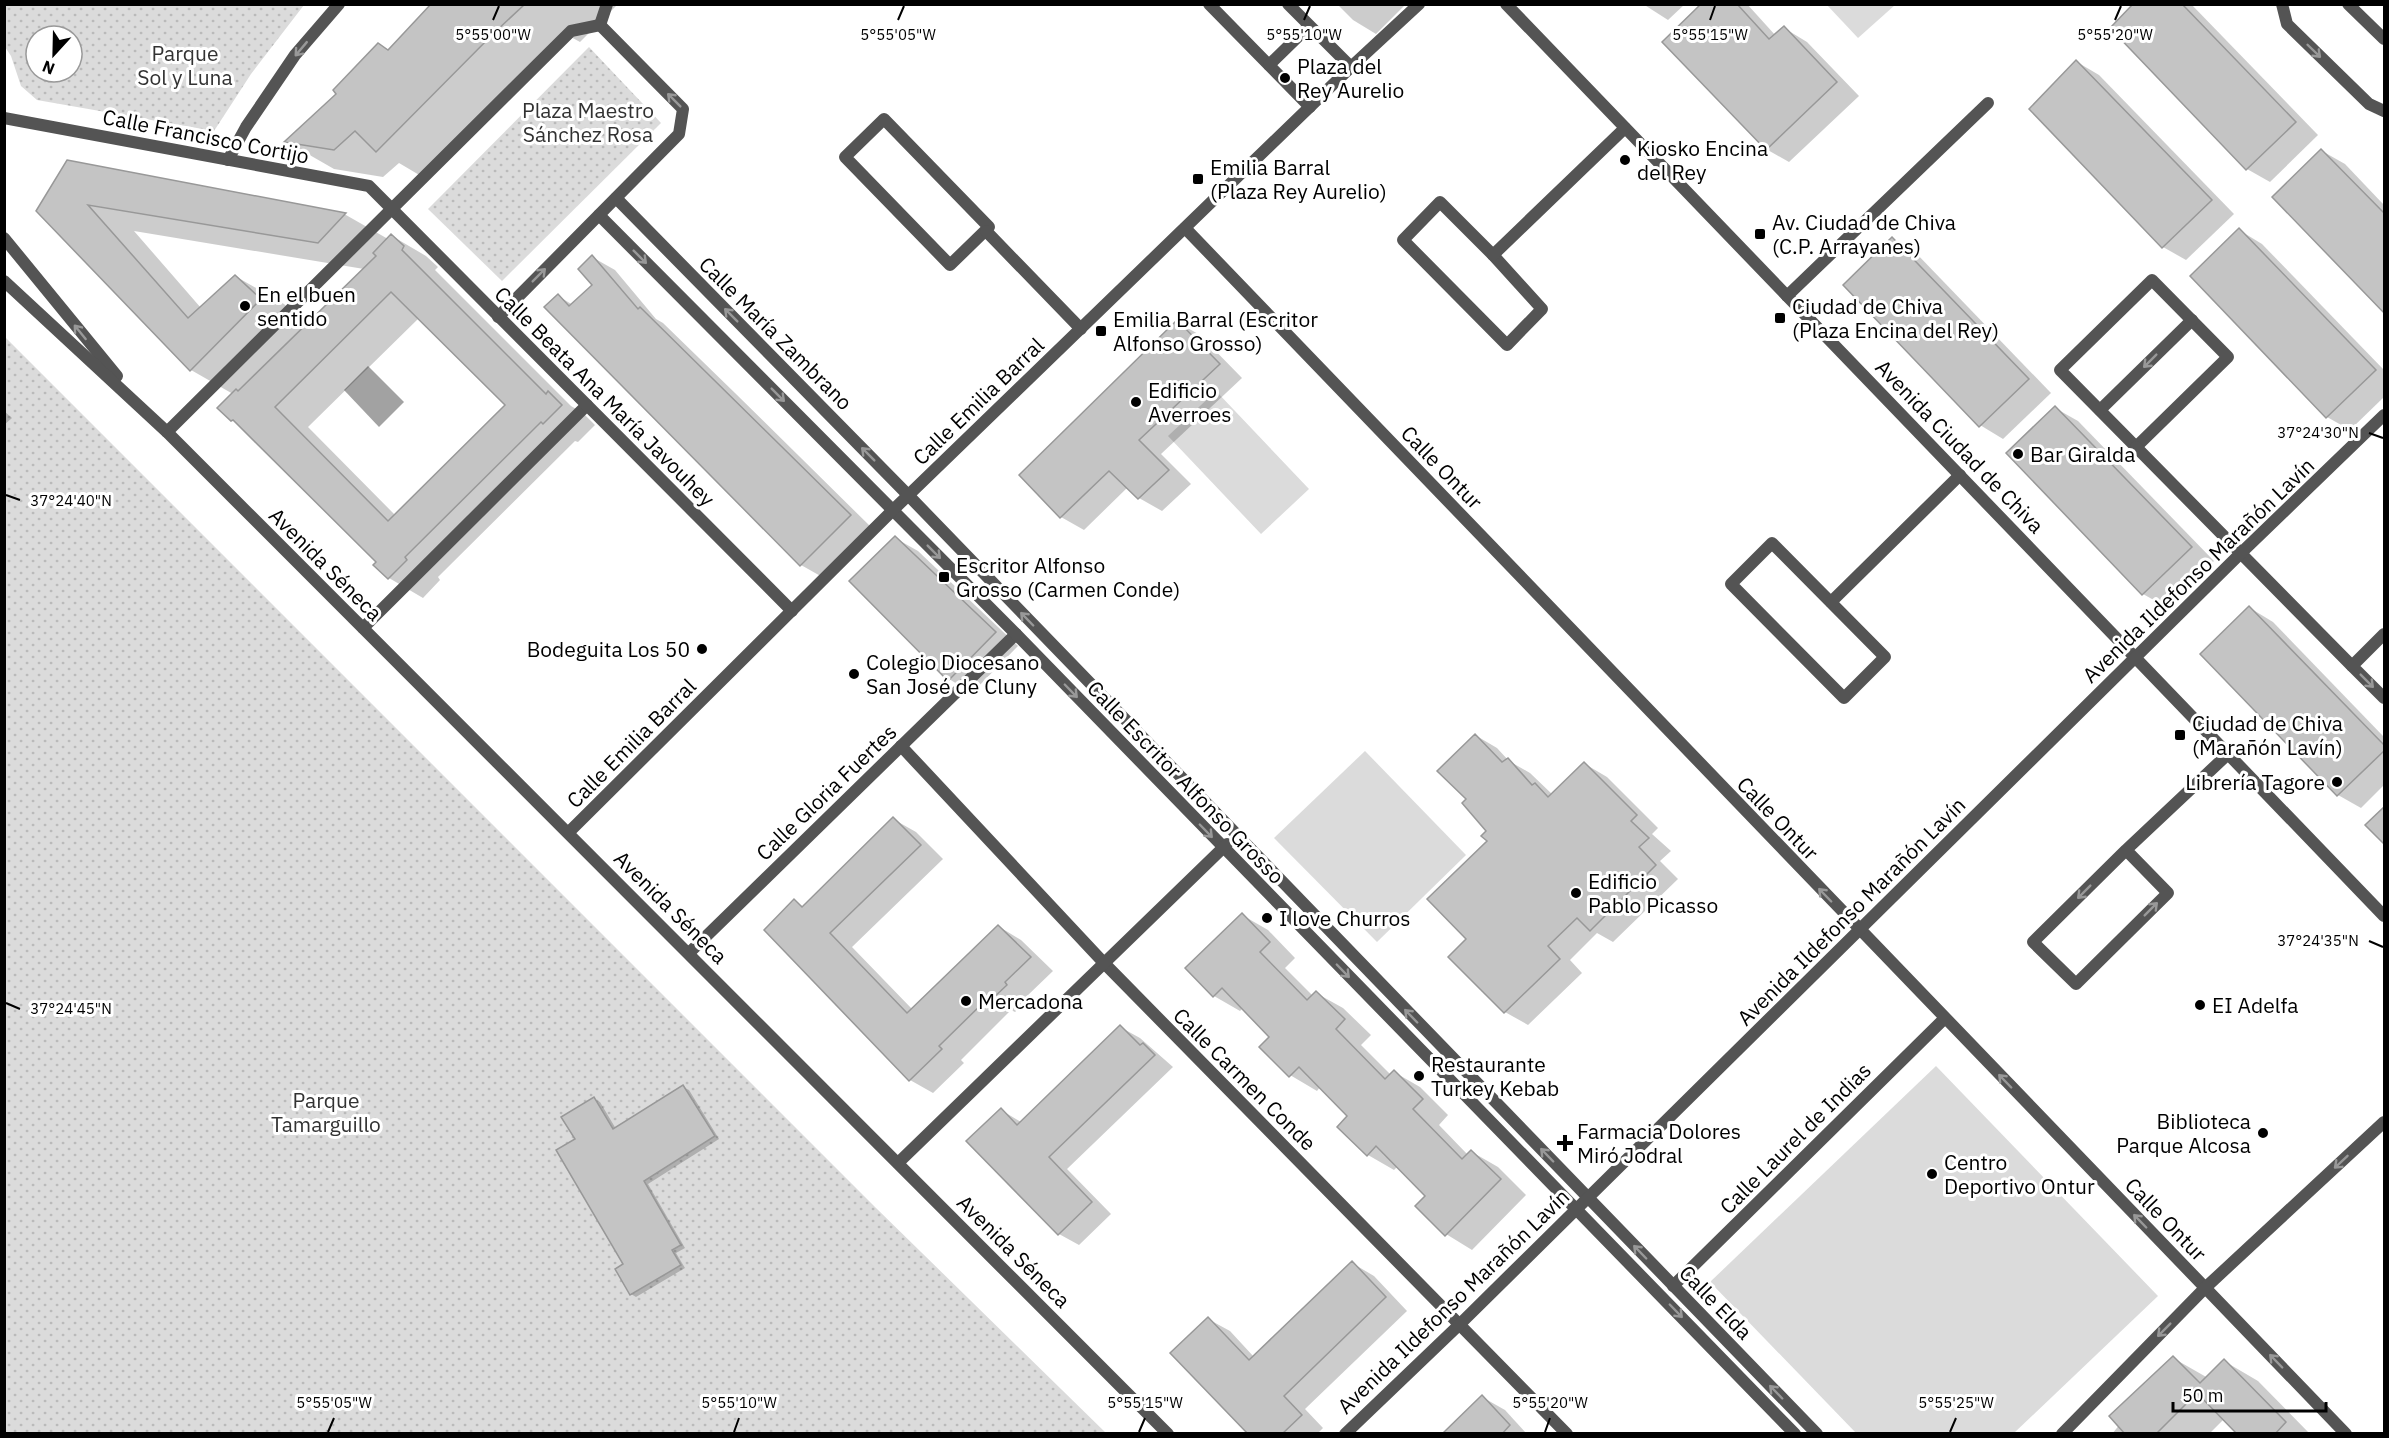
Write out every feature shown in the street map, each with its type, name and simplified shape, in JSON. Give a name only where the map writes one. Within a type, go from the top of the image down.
[{"type":"street","points":[[228,160],[246,127],[295,55],[339,4]]},
{"type":"street","points":[[600,25],[607,4]]},
{"type":"street","points":[[1209,4],[1310,106]]},
{"type":"street","points":[[1288,4],[1351,67]]},
{"type":"street","name":"Calle Emilia Barral","points":[[569,832],[893,510],[1310,106],[1419,4]]},
{"type":"street","name":"Avenida Ciudad de Chiva","points":[[1506,4],[2385,916]]},
{"type":"street","points":[[2282,4],[2287,24],[2369,104],[2385,111]]},
{"type":"street","points":[[2349,4],[2385,39]]},
{"type":"street","points":[[498,317],[679,134],[683,109],[600,25]]},
{"type":"street","points":[[167,432],[571,31],[600,25]]},
{"type":"street","points":[[1269,65],[1310,26]]},
{"type":"street","points":[[1787,296],[1988,104]]},
{"type":"street","name":"Calle Francisco Cortijo","points":[[4,118],[369,186],[391,208]]},
{"type":"street","points":[[884,118],[989,227],[986,231],[950,265],[845,157],[884,118]]},
{"type":"street","points":[[1493,255],[1625,128]]},
{"type":"street","name":"Calle María Zambrano","points":[[616,198],[909,496]]},
{"type":"street","points":[[1440,202],[1493,255],[1542,309],[1507,345],[1403,240],[1440,202]]},
{"type":"street","name":"Calle Beata Ana María Javouhey","points":[[391,208],[792,611]]},
{"type":"street","name":"Calle María Zambrano","points":[[598,215],[893,510]]},
{"type":"street","name":"Calle Ontur","points":[[1185,228],[2346,1434]]},
{"type":"street","points":[[986,231],[1081,329]]},
{"type":"street","name":"Avenida Séneca","points":[[4,238],[144,410]]},
{"type":"street","points":[[2136,447],[2228,357],[2152,280],[2060,370],[2352,666],[2385,698]]},
{"type":"street","name":"Avenida Séneca","points":[[4,281],[167,432],[1168,1434]]},
{"type":"street","points":[[2100,410],[2192,320]]},
{"type":"street","points":[[363,628],[586,405]]},
{"type":"street","name":"Avenida Ildefonso Marañón Lavín","points":[[1345,1434],[1577,1209],[2241,553],[2385,415]]},
{"type":"street","points":[[1831,602],[1960,475]]},
{"type":"street","name":"Calle Escritor Alfonso Grosso","points":[[909,496],[1588,1198]]},
{"type":"street","name":"Calle Escritor Alfonso Grosso","points":[[893,510],[1577,1209]]},
{"type":"street","points":[[1772,543],[1831,602],[1885,657],[1844,698],[1731,584],[1772,543]]},
{"type":"street","name":"Calle Gloria Fuertes","points":[[689,953],[1016,634]]},
{"type":"street","points":[[2352,666],[2385,634]]},
{"type":"street","name":"Calle Carmen Conde","points":[[901,746],[1104,963],[1567,1434]]},
{"type":"street","points":[[2126,850],[2168,893],[2076,984],[2034,942],[2126,850],[2228,754]]},
{"type":"street","points":[[898,1163],[1236,835]]},
{"type":"street","name":"Calle Laurel de Indias","points":[[1674,1286],[1944,1019]]},
{"type":"street","points":[[2062,1434],[2205,1288],[2385,1122]]},
{"type":"street","name":"Calle Elda","points":[[1588,1198],[1817,1434]]},
{"type":"street","name":"Calle Elda","points":[[1577,1209],[1794,1434]]},
{"type":"green space","name":"Parque Sol y Luna","points":[[5,4],[304,4],[251,74],[214,131],[37,100],[21,86],[11,56],[5,47]]},
{"type":"green space","points":[[1827,5],[1895,5],[1858,38]]},
{"type":"green space","name":"Plaza Maestro Sánchez Rosa","points":[[589,47],[661,123],[502,281],[428,209]]},
{"type":"green space","name":"Parque Tamarguillo","points":[[4,336],[875,1207],[1106,1433],[5,1433]]},
{"type":"green space","points":[[1216,391],[1309,489],[1261,534],[1168,436]]},
{"type":"green space","points":[[1365,751],[1466,855],[1377,942],[1274,838]]},
{"type":"green space","name":"Centro Deportivo Ontur","points":[[1936,1066],[2158,1296],[2014,1433],[1856,1433],[1710,1282]]},
{"type":"shaded area","points":[[368,366],[404,402],[379,427],[344,390]]},
{"type":"building","points":[[431,4],[525,4],[376,152],[355,131],[334,150],[284,142],[336,94],[333,90],[378,43],[388,50]]},
{"type":"building","points":[[1701,4],[1737,4],[1769,39],[1784,26],[1837,82],[1766,150],[1662,42]]},
{"type":"building","points":[[2133,4],[2182,4],[2296,122],[2246,170],[2110,28]]},
{"type":"building","points":[[2076,60],[2212,200],[2162,248],[2029,109]]},
{"type":"building","points":[[2321,149],[2385,214],[2385,314],[2272,197]]},
{"type":"building","points":[[67,160],[346,213],[318,243],[88,205],[188,318],[235,275],[261,299],[190,371],[36,211]]},
{"type":"building","points":[[2239,228],[2376,370],[2326,418],[2190,276]]},
{"type":"building","points":[[391,234],[404,246],[402,250],[546,394],[548,391],[562,405],[543,424],[541,422],[405,557],[407,560],[388,579],[373,565],[376,562],[233,420],[231,421],[217,408],[236,389],[238,391],[376,256],[373,253]],"holes":[[[391,292],[505,405],[388,521],[275,407]]]},
{"type":"building","points":[[1892,237],[2029,379],[1979,427],[1843,285]]},
{"type":"building","points":[[592,255],[638,309],[640,307],[851,515],[800,566],[544,307],[558,294],[569,306],[592,285],[578,269]]},
{"type":"building","name":"Edificio Averroes","points":[[1177,320],[1220,364],[1139,440],[1169,470],[1138,499],[1109,471],[1060,518],[1019,475]]},
{"type":"building","points":[[2055,406],[2192,547],[2142,595],[2006,453]]},
{"type":"building","points":[[895,536],[996,632],[948,681],[849,581]]},
{"type":"building","points":[[2249,606],[2385,746],[2385,750],[2337,796],[2200,654]]},
{"type":"building","name":"Edificio Pablo Picasso","points":[[1475,734],[1502,762],[1508,758],[1532,785],[1535,783],[1548,797],[1584,762],[1637,815],[1631,821],[1649,838],[1639,847],[1656,865],[1590,931],[1577,918],[1548,946],[1560,959],[1504,1013],[1448,957],[1466,939],[1427,899],[1487,841],[1481,836],[1486,831],[1462,803],[1466,799],[1437,771]]},
{"type":"building","points":[[2385,806],[2385,845],[2365,825]]},
{"type":"building","points":[[893,817],[921,845],[830,933],[907,1013],[998,925],[1031,957],[1005,982],[1007,985],[991,1000],[988,998],[939,1046],[942,1049],[909,1081],[764,930],[794,899],[802,907]]},
{"type":"building","points":[[1242,913],[1270,942],[1260,952],[1307,1000],[1316,991],[1345,1019],[1336,1029],[1385,1079],[1394,1070],[1423,1099],[1413,1109],[1462,1159],[1471,1150],[1501,1179],[1445,1236],[1415,1206],[1425,1196],[1376,1146],[1367,1156],[1337,1127],[1347,1116],[1299,1067],[1289,1077],[1259,1047],[1269,1037],[1222,988],[1213,997],[1185,968]]},
{"type":"building","points":[[1120,1025],[1140,1045],[1143,1043],[1155,1055],[1049,1157],[1092,1202],[1058,1235],[966,1141],[1001,1108],[1017,1125]]},
{"type":"building","points":[[683,1085],[715,1136],[644,1181],[681,1245],[672,1250],[681,1265],[630,1295],[615,1269],[623,1264],[556,1150],[575,1139],[561,1117],[594,1097],[613,1129]]},
{"type":"building","points":[[1352,1261],[1386,1297],[1284,1396],[1302,1415],[1282,1434],[1248,1434],[1170,1353],[1208,1317],[1249,1360]]},
{"type":"building","points":[[2173,1356],[2200,1383],[2224,1359],[2286,1422],[2275,1434],[2237,1434],[2197,1393],[2156,1434],[2125,1434],[2109,1416]]},
{"type":"building","points":[[1482,1395],[1510,1425],[1502,1434],[1442,1434]]},
{"type":"place","name":"Plaza del Rey Aurelio","points":[[1285,78]]},
{"type":"place","name":"Kiosko Encina del Rey","points":[[1625,160]]},
{"type":"place","name":"Emilia Barral (Plaza Rey Aurelio)","points":[[1198,179]]},
{"type":"place","name":"Av. Ciudad de Chiva (C.P. Arrayanes)","points":[[1760,234]]},
{"type":"place","name":"En el buen sentido","points":[[245,306]]},
{"type":"place","name":"Ciudad de Chiva (Plaza Encina del Rey)","points":[[1780,318]]},
{"type":"place","name":"Emilia Barral (Escritor Alfonso Grosso)","points":[[1101,331]]},
{"type":"place","name":"Edificio Averroes","points":[[1136,402]]},
{"type":"place","name":"Bar Giralda","points":[[2018,454]]},
{"type":"place","name":"Escritor Alfonso Grosso (Carmen Conde)","points":[[944,577]]},
{"type":"place","name":"Bodeguita Los 50","points":[[702,649]]},
{"type":"place","name":"Colegio Diocesano San José de Cluny","points":[[854,674]]},
{"type":"place","name":"Ciudad de Chiva (Marañón Lavín)","points":[[2180,735]]},
{"type":"place","name":"Librería Tagore","points":[[2337,782]]},
{"type":"place","name":"Edificio Pablo Picasso","points":[[1576,893]]},
{"type":"place","name":"I love Churros","points":[[1267,918]]},
{"type":"place","name":"Mercadona","points":[[966,1001]]},
{"type":"place","name":"EI Adelfa","points":[[2200,1005]]},
{"type":"place","name":"Restaurante Turkey Kebab","points":[[1419,1076]]},
{"type":"place","name":"Biblioteca Parque Alcosa","points":[[2263,1133]]},
{"type":"place","name":"Farmacia Dolores Miró Jodral","points":[[1565,1143]]},
{"type":"place","name":"Centro Deportivo Ontur","points":[[1932,1174]]}]
